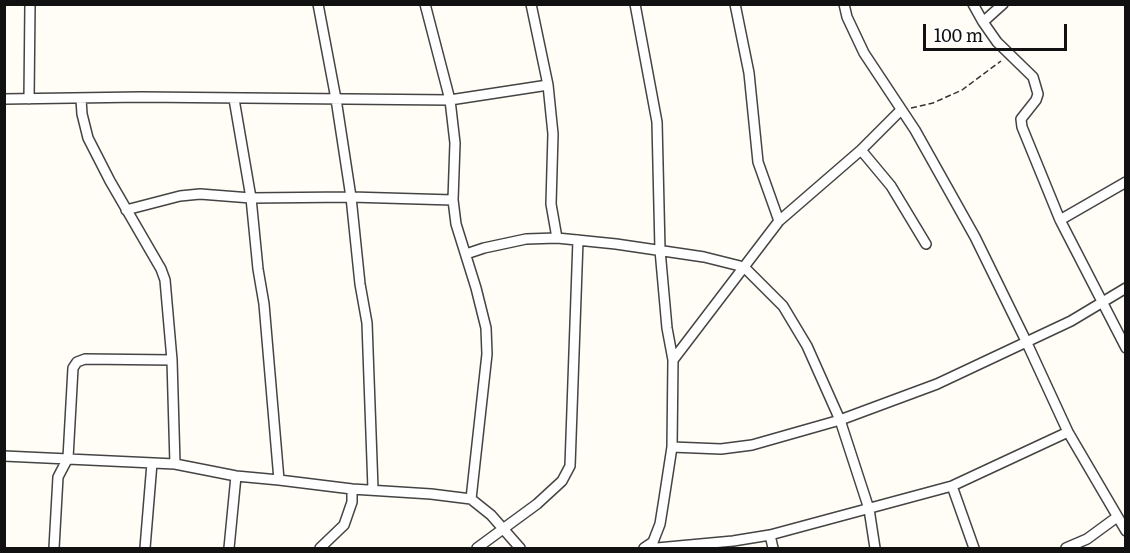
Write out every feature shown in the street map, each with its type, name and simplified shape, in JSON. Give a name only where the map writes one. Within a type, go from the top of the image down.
[{"type":"street","points":[[29,99],[30,4]]},
{"type":"street","points":[[318,4],[336,99],[367,323],[373,489]]},
{"type":"street","points":[[425,4],[450,100],[454,143],[453,200],[456,224],[486,328],[487,354],[471,499]]},
{"type":"street","points":[[531,4],[548,85],[553,134],[551,204],[557,238]]},
{"type":"street","points":[[635,4],[657,122],[660,250],[666,328],[673,360],[672,447],[656,546]]},
{"type":"street","points":[[735,4],[749,73],[758,162],[779,221]]},
{"type":"street","points":[[844,4],[847,17],[864,52],[915,130],[975,237],[1068,432],[1125,531]]},
{"type":"street","points":[[973,4],[982,22],[1009,53],[1027,69],[1036,85],[1038,94],[1036,100],[1025,113],[1021,123],[1060,220],[1125,348]]},
{"type":"street","points":[[982,22],[1002,4]]},
{"type":"street","points":[[4,99],[141,97],[450,100],[548,85]]},
{"type":"street","points":[[81,99],[88,138],[165,280],[172,360],[175,464]]},
{"type":"street","points":[[234,99],[251,198],[264,303],[279,480]]},
{"type":"street","points":[[673,360],[779,221],[861,150],[901,110]]},
{"type":"street","points":[[861,150],[891,186],[926,244]]},
{"type":"street","points":[[1060,220],[1125,182]]},
{"type":"street","points":[[126,210],[180,196],[200,194],[251,198],[351,197],[453,200]]},
{"type":"street","points":[[466,254],[526,239],[557,238],[660,250],[704,257],[744,267],[783,306],[807,346],[840,420],[869,509],[876,549]]},
{"type":"street","points":[[477,549],[537,504],[562,481],[570,466],[578,240]]},
{"type":"street","points":[[672,447],[721,449],[752,445],[840,420],[937,384],[1071,321],[1104,303],[1125,288]]},
{"type":"street","points":[[54,549],[58,477],[68,458],[73,368],[77,362],[85,359],[172,360]]},
{"type":"street","points":[[644,549],[656,546],[733,541],[770,535],[869,509],[952,486],[1068,432]]},
{"type":"street","points":[[4,456],[33,459],[68,458],[93,462],[175,464],[236,476],[471,499],[481,505],[520,549]]},
{"type":"street","points":[[145,549],[152,463]]},
{"type":"street","points":[[229,549],[236,476]]},
{"type":"street","points":[[952,486],[974,549]]},
{"type":"street","points":[[320,549],[344,525],[352,502],[352,489]]},
{"type":"street","points":[[1066,549],[1087,539],[1117,517]]},
{"type":"street","points":[[770,535],[773,549]]},
{"type":"path","points":[[901,110],[933,103],[962,90],[984,75],[1009,53]]}]
